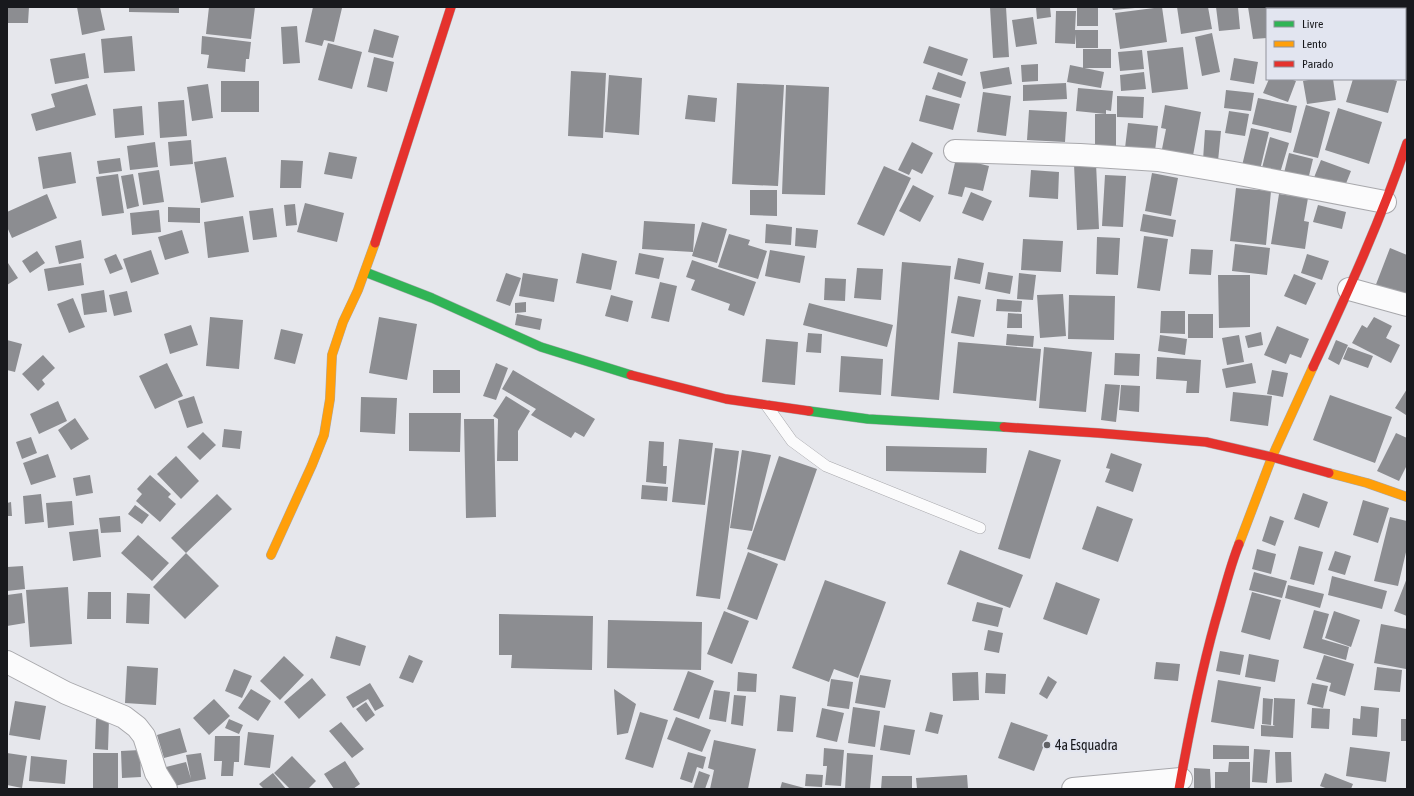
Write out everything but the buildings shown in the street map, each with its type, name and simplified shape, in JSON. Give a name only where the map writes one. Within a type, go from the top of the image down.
[{"type":"street","points":[[271,555],[324,435],[330,399],[332,355],[343,322],[358,290],[451,7]]},
{"type":"street","points":[[1073,789],[1180,784],[1188,737],[1212,635],[1231,566],[1272,457],[1349,289],[1385,202],[1402,174],[1407,143]]},
{"type":"street","points":[[955,151],[1080,155],[1158,160],[1385,202]]},
{"type":"street","points":[[364,272],[432,298],[541,347],[643,379],[726,399],[868,420],[1206,442],[1272,457],[1366,483],[1407,497]]},
{"type":"street","points":[[1349,289],[1407,305]]},
{"type":"street","points":[[7,662],[66,693],[124,717],[137,727],[144,736],[156,774],[166,789]]},
{"type":"lane","points":[[766,405],[792,441],[826,466],[980,528]]},
{"type":"traffic: fast","points":[[365,272],[432,298],[541,347],[631,375]]},
{"type":"traffic: fast","points":[[809,411],[868,419],[1004,427]]},
{"type":"traffic: slow","points":[[271,555],[324,435],[330,399],[332,355],[343,322],[358,290],[375,243]]},
{"type":"traffic: slow","points":[[1239,544],[1272,457],[1313,367]]},
{"type":"traffic: slow","points":[[1329,473],[1367,483],[1407,497]]},
{"type":"traffic: jam","points":[[375,243],[451,7]]},
{"type":"traffic: jam","points":[[1313,367],[1375,228],[1407,143]]},
{"type":"traffic: jam","points":[[631,375],[726,399],[809,411]]},
{"type":"traffic: jam","points":[[1004,427],[1206,442],[1272,457],[1329,473]]},
{"type":"traffic: jam","points":[[1179,789],[1202,673],[1229,574],[1239,544]]},
{"type":"place","name":"4a Esquadra","points":[[1047,745]]}]
